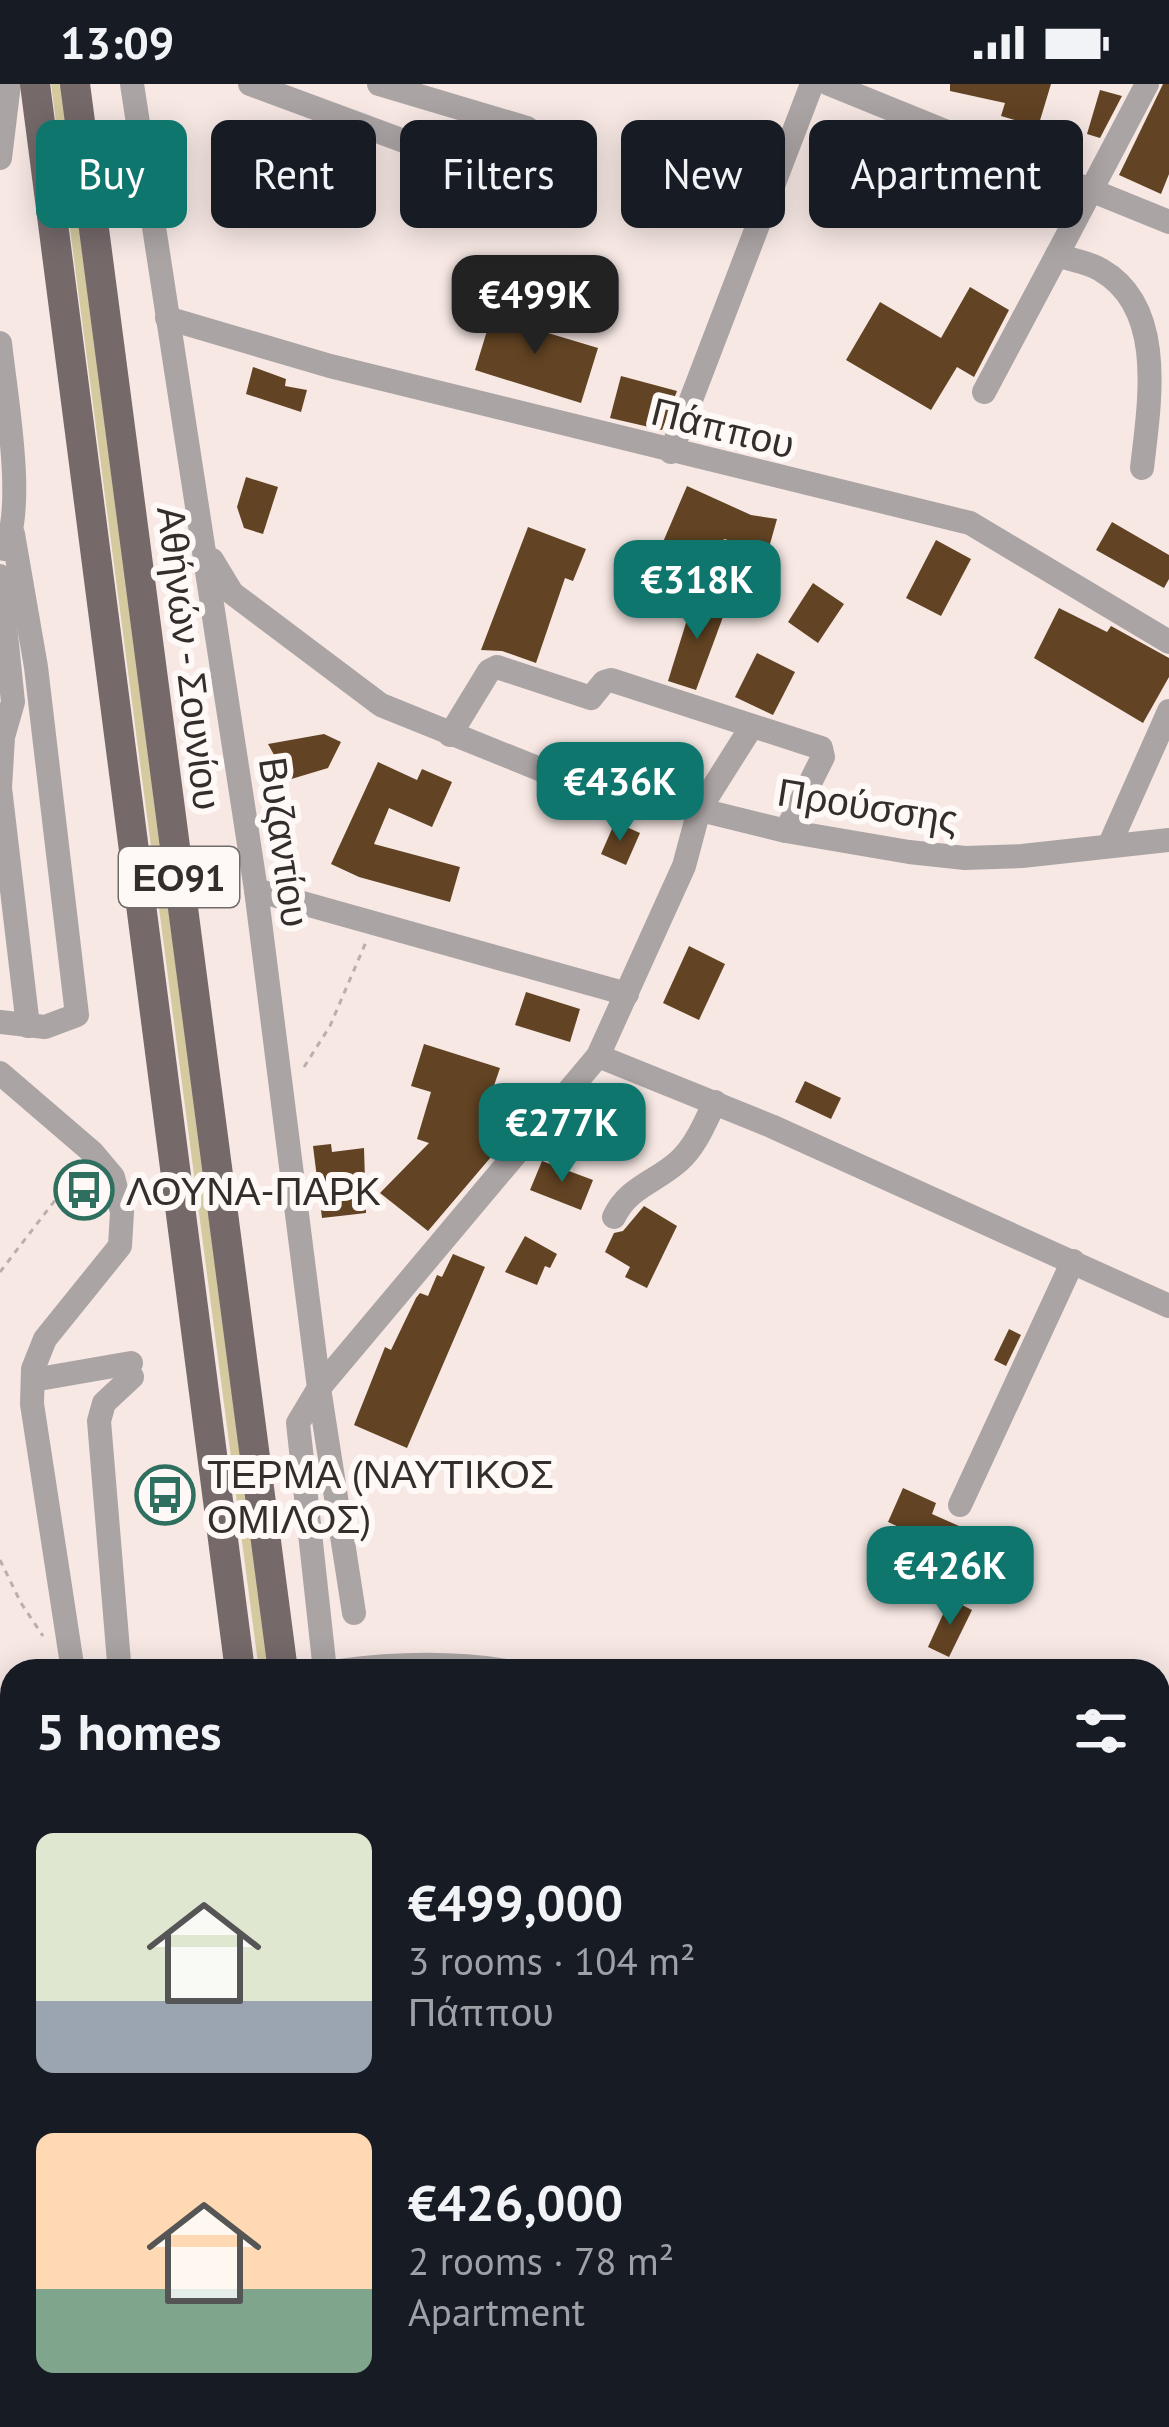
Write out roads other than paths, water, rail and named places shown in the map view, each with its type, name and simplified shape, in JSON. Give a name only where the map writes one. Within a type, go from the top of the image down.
[{"type":"main road","name":"Αθήνών - Σουνίου","points":[[35,84],[238,1659]]},
{"type":"main road","name":"Αθήνών - Σουνίου","points":[[75,84],[281,1659]]},
{"type":"street","points":[[0,158],[9,84]]},
{"type":"street","name":"Βυζαντίου","points":[[132,84],[256,890],[319,1388],[354,1613]]},
{"type":"street","points":[[250,84],[400,140]]},
{"type":"street","points":[[380,84],[500,120]]},
{"type":"street","points":[[671,452],[812,84]]},
{"type":"street","points":[[829,84],[867,91],[1169,222]]},
{"type":"street","points":[[984,392],[1147,84]]},
{"type":"street","points":[[1057,255],[1102,270],[1136,303],[1146,342],[1150,398],[1142,468]]},
{"type":"street","name":"Πάππου","points":[[167,318],[330,366],[970,523],[1169,642]]},
{"type":"street","points":[[0,343],[15,501],[6,545],[40,698],[77,1015],[60,1024],[0,1022]]},
{"type":"street","name":"Προύσσης","points":[[204,548],[232,593],[381,705],[547,772],[786,831],[965,858],[1169,840]]},
{"type":"street","points":[[0,576],[13,702],[1,739],[0,788],[28,1026]]},
{"type":"street","points":[[451,735],[489,670],[497,667],[591,698],[610,680],[824,752],[786,831]]},
{"type":"street","points":[[1,739],[40,698]]},
{"type":"street","points":[[1109,847],[1169,711]]},
{"type":"street","points":[[324,1659],[298,1423],[319,1388],[598,1057],[684,866],[698,810],[752,726]]},
{"type":"street","points":[[256,890],[627,994]]},
{"type":"street","points":[[598,1057],[715,1102],[1169,1306]]},
{"type":"street","points":[[0,1072],[92,1152],[113,1178],[122,1213],[120,1246],[45,1339],[33,1380],[32,1403],[70,1659]]},
{"type":"street","points":[[614,1217],[622,1201],[679,1162],[715,1102]]},
{"type":"street","points":[[960,1505],[1073,1261]]},
{"type":"street","points":[[33,1380],[131,1370],[104,1403],[98,1421],[119,1659]]},
{"type":"place","name":"ΛΟΥΝΑ-ΠΑΡΚ","points":[[84,1190]]},
{"type":"place","name":"ΤΕΡΜΑ (ΝΑΥΤΙΚΟΣ ΟΜΙΛΟΣ)","points":[[165,1495]]}]
